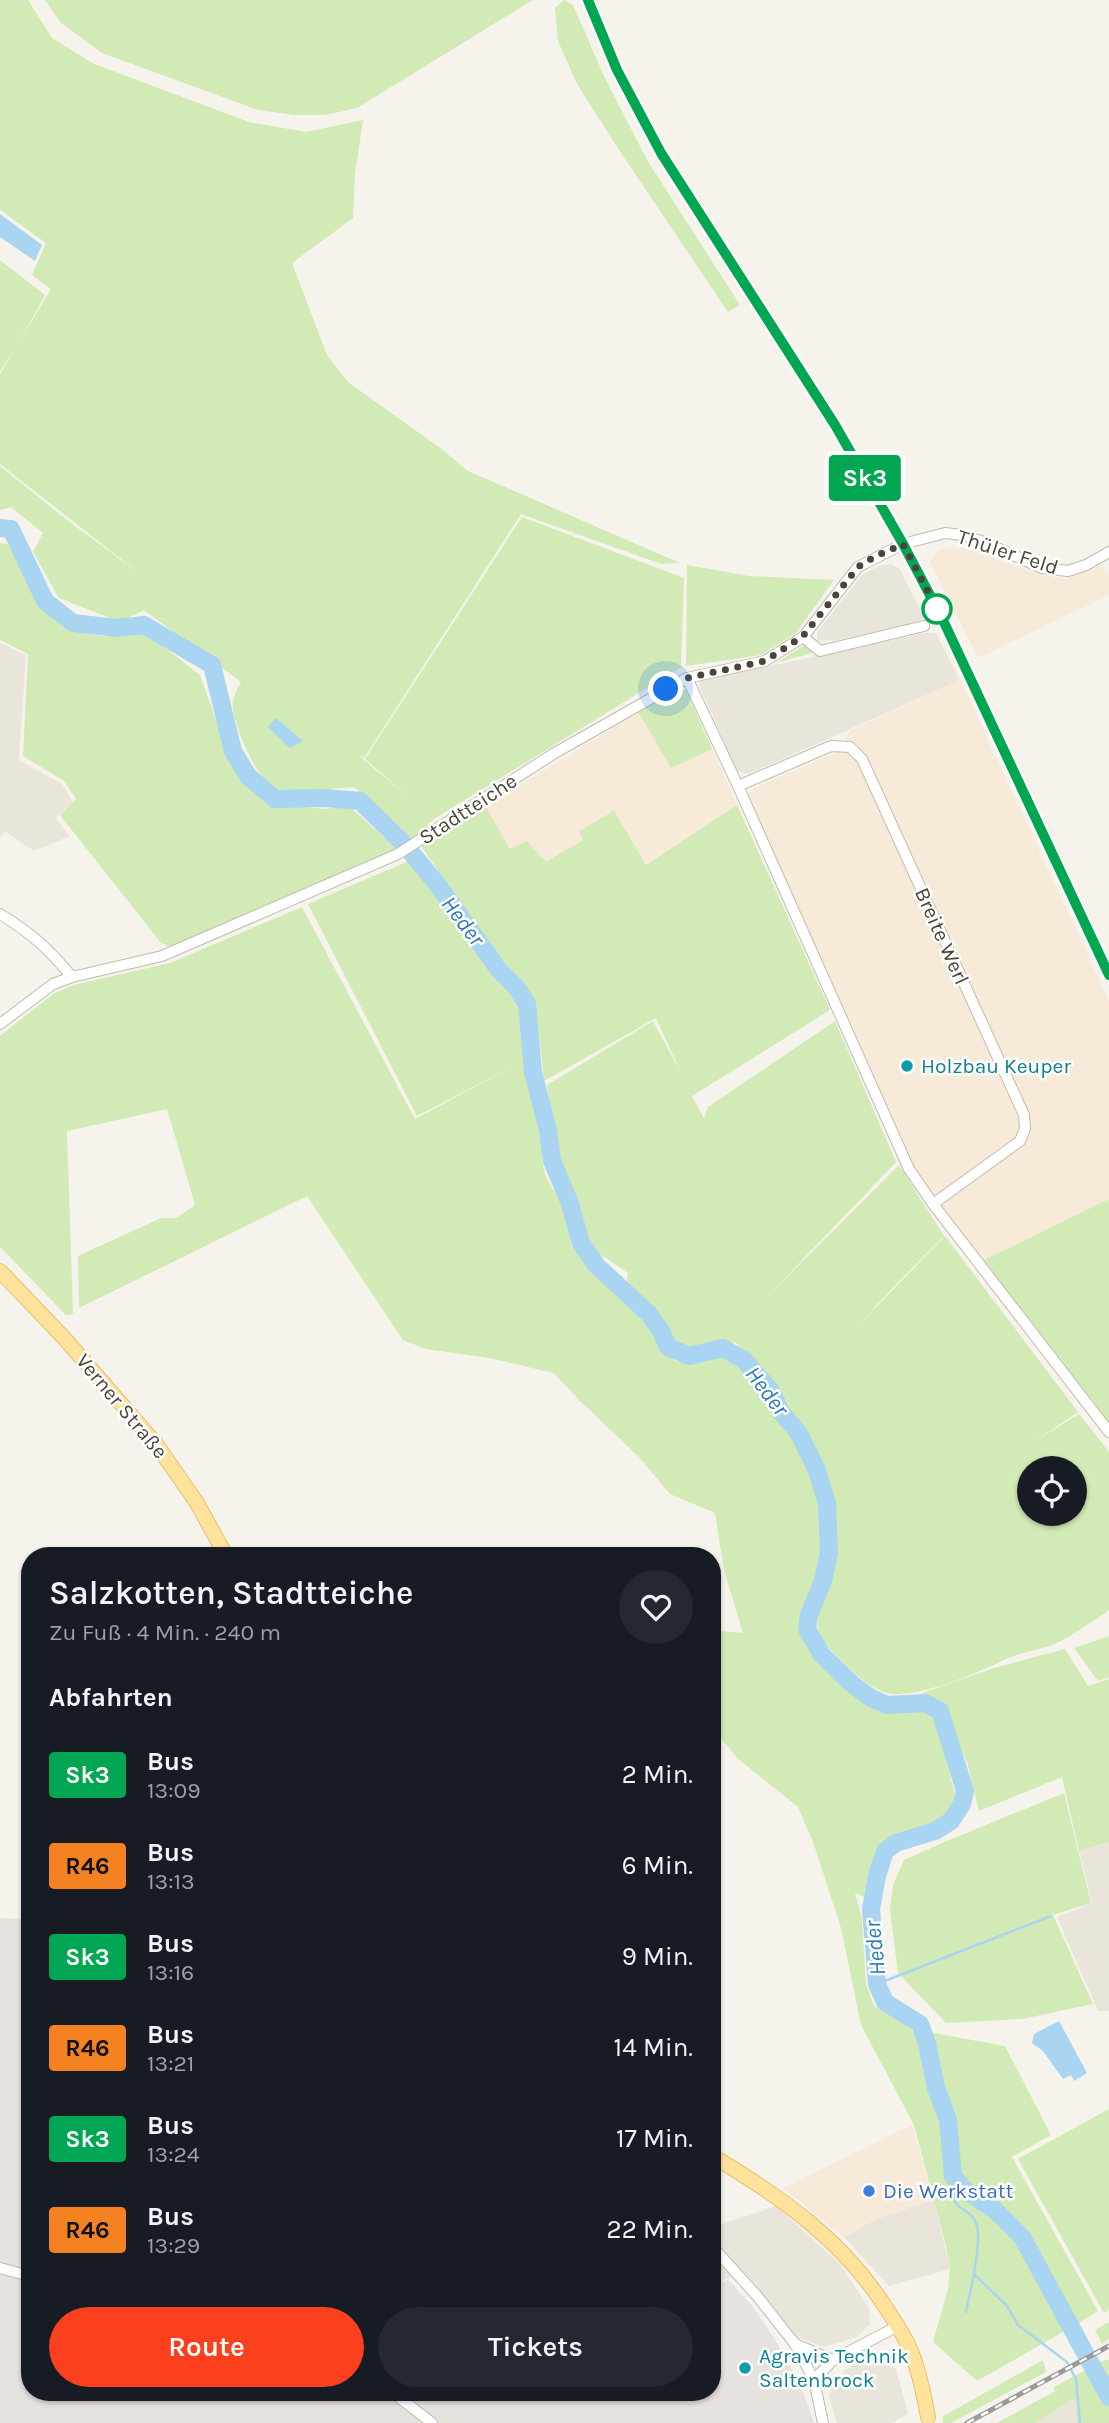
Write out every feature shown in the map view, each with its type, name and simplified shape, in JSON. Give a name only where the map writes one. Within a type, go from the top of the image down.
[{"type":"main road","points":[[588,0],[617,70],[661,153],[835,425],[903,544],[942,618],[1109,975]]},
{"type":"main road","name":"Verner Straße","points":[[0,1271],[65,1339],[156,1444],[197,1503],[221,1547]]},
{"type":"main road","points":[[721,2162],[781,2199],[822,2232],[846,2254],[871,2284],[911,2351],[922,2384],[928,2417]]},
{"type":"street","name":"Thüler Feld","points":[[903,544],[945,533],[962,535],[1042,568],[1068,571],[1086,565],[1109,552]]},
{"type":"street","name":"Stadtteiche","points":[[0,1024],[46,988],[72,977],[162,956],[398,854],[553,754],[687,678],[765,661],[803,636],[858,567],[903,544]]},
{"type":"street","points":[[803,636],[820,651],[924,626]]},
{"type":"street","points":[[687,678],[909,1169],[1109,1432]]},
{"type":"street","name":"Breite Werl","points":[[738,786],[831,746],[850,747],[862,759],[1024,1115],[1025,1129],[1020,1141],[933,1204]]},
{"type":"street","points":[[0,914],[28,931],[50,950],[72,977]]},
{"type":"street","points":[[721,2256],[794,2344],[814,2380],[823,2423]]},
{"type":"street","points":[[0,2268],[21,2274]]},
{"type":"street","points":[[814,2380],[833,2360],[898,2326]]},
{"type":"street","points":[[794,2344],[833,2360]]},
{"type":"street","points":[[404,2401],[432,2423]]},
{"type":"shaded area","points":[[970,547],[1021,569],[1066,579],[1102,565],[1109,575],[1109,595],[978,658],[930,562],[939,549]]},
{"type":"shaded area","points":[[892,564],[900,569],[924,618],[912,624],[836,640],[817,641],[817,632],[862,575],[879,566]]},
{"type":"shaded area","points":[[925,633],[936,633],[960,680],[749,774],[737,771],[699,685],[700,681]]},
{"type":"shaded area","points":[[0,642],[26,656],[19,760],[62,784],[73,802],[55,818],[70,836],[34,851],[5,831],[0,838]]},
{"type":"shaded area","points":[[960,680],[1109,1001],[1109,1199],[982,1261],[914,1166],[747,796],[754,788],[837,752],[851,730]]},
{"type":"shaded area","points":[[638,712],[671,768],[712,749],[737,805],[646,865],[579,831],[583,840],[546,863],[510,849],[486,807]]},
{"type":"shaded area","points":[[1109,1842],[1109,2011],[1098,2011],[1057,1917],[1092,1903],[1079,1851]]},
{"type":"shaded area","points":[[0,1918],[21,1919],[21,2401],[721,2401],[721,2283],[728,2280],[754,2308],[779,2346],[802,2389],[814,2423],[0,2423]]},
{"type":"shaded area","points":[[912,2125],[934,2200],[876,2219],[844,2237],[783,2188]]},
{"type":"shaded area","points":[[934,2200],[950,2269],[889,2286],[844,2237],[876,2219]]},
{"type":"shaded area","points":[[776,2206],[839,2263],[869,2308],[870,2324],[857,2337],[823,2347],[797,2337],[744,2272],[721,2281],[721,2224]]},
{"type":"shaded area","points":[[875,2359],[896,2369],[908,2414],[891,2423],[837,2423],[829,2397],[832,2386],[844,2371],[861,2361]]},
{"type":"shaded area","points":[[1075,2398],[1077,2423],[1036,2423]]},
{"type":"green space","points":[[0,0],[28,0],[52,38],[94,64],[249,122],[306,132],[363,120],[355,174],[353,218],[292,263],[327,355],[348,382],[468,471],[680,563],[661,564],[521,514],[364,758],[358,755],[418,805],[365,759],[522,517],[684,578],[681,667],[434,819],[427,825],[429,828],[414,841],[354,787],[290,791],[273,788],[267,783],[253,762],[236,722],[233,702],[241,682],[144,610],[120,622],[59,598],[33,552],[43,533],[11,507],[0,510],[0,466],[144,577],[0,464],[0,374],[51,289],[32,275],[46,243],[0,210]]},
{"type":"green space","points":[[45,0],[533,0],[357,108],[325,115],[295,115],[258,110],[102,53],[61,23]]},
{"type":"green space","points":[[564,0],[573,5],[604,76],[647,160],[740,305],[728,312],[576,82],[558,41],[555,8]]},
{"type":"green space","points":[[0,260],[45,295],[0,371]]},
{"type":"green space","points":[[0,543],[8,544],[38,598],[53,616],[65,624],[90,634],[104,636],[146,633],[200,675],[228,754],[244,781],[272,804],[325,809],[349,806],[397,849],[172,947],[161,943],[60,815],[76,799],[64,781],[23,756],[28,654],[0,640]]},
{"type":"green space","points":[[687,565],[749,576],[834,580],[796,633],[761,655],[686,666]]},
{"type":"green space","points":[[806,644],[812,653],[776,663]]},
{"type":"green space","points":[[675,690],[686,690],[712,749],[671,768],[638,712]]},
{"type":"green space","points":[[737,805],[830,1010],[692,1096],[704,1119],[708,1107],[835,1021],[896,1162],[764,1300],[899,1165],[944,1236],[854,1330],[945,1236],[1078,1412],[1032,1443],[1079,1414],[1109,1452],[1109,1610],[1059,1642],[1014,1656],[966,1677],[900,1694],[887,1693],[873,1687],[832,1651],[819,1633],[818,1620],[822,1603],[814,1615],[805,1611],[809,1599],[805,1609],[802,1626],[812,1650],[822,1663],[861,1697],[885,1710],[924,1707],[935,1714],[957,1803],[945,1817],[880,1847],[864,1897],[855,1893],[862,1919],[866,1984],[874,2006],[912,2030],[921,2046],[931,2092],[942,2118],[949,2176],[956,2187],[993,2213],[1017,2238],[1037,2266],[1070,2328],[977,2381],[933,2342],[948,2289],[950,2269],[946,2246],[914,2125],[861,2025],[841,1928],[813,1842],[798,1807],[737,1758],[721,1738],[721,1631],[743,1633],[724,1570],[715,1513],[670,1494],[639,1457],[554,1373],[489,1358],[426,1349],[403,1340],[307,1196],[79,1308],[78,1256],[161,1218],[176,1218],[195,1205],[167,1109],[67,1131],[73,1314],[66,1315],[0,1247],[0,1036],[53,994],[73,985],[170,963],[302,907],[415,1119],[521,1062],[417,1116],[308,904],[409,861],[522,1007],[527,1035],[527,1070],[542,1132],[542,1160],[546,1178],[562,1203],[572,1246],[595,1274],[644,1317],[666,1353],[677,1362],[721,1355],[742,1366],[792,1436],[778,1386],[735,1342],[695,1348],[676,1343],[656,1315],[627,1283],[628,1273],[588,1243],[576,1202],[558,1163],[547,1085],[653,1021],[681,1073],[656,1018],[544,1081],[539,1033],[531,996],[474,922],[421,846],[486,807],[510,849],[527,841],[546,862],[583,840],[579,831],[614,811],[646,865]]},
{"type":"green space","points":[[1109,1199],[1109,1424],[982,1261]]},
{"type":"green space","points":[[1109,1636],[1109,1677],[1098,1681],[1074,1648]]},
{"type":"green space","points":[[1065,1649],[1088,1686],[1109,1679],[1109,1842],[1079,1851],[1062,1777],[979,1811],[968,1765],[943,1705],[922,1693],[994,1668]]},
{"type":"green space","points":[[1064,1793],[1091,1903],[1053,1915],[1093,2004],[1022,2019],[946,2023],[898,1973],[890,1910],[893,1885],[904,1860]]},
{"type":"green space","points":[[928,2032],[1005,2046],[1051,2135],[1012,2157],[1098,2311],[1077,2324],[1031,2243],[1006,2215],[955,2172],[952,2121],[940,2086]]},
{"type":"green space","points":[[1109,2109],[1109,2310],[1104,2313],[1018,2159]]},
{"type":"green space","points":[[1109,2322],[1109,2339],[1102,2344],[1095,2330]]},
{"type":"green space","points":[[1043,2360],[1046,2372],[951,2423],[943,2423],[942,2417]]},
{"type":"green space","points":[[1104,2360],[1109,2360],[1109,2423],[1077,2423],[1075,2398],[1036,2423],[997,2423],[1055,2391],[1054,2387]]},
{"type":"water","points":[[0,214],[42,245],[35,261],[0,237]]},
{"type":"water","points":[[276,718],[303,741],[290,748],[268,727]]},
{"type":"water","points":[[1059,2021],[1087,2073],[1074,2081],[1071,2075],[1063,2079],[1043,2051],[1032,2043],[1034,2034]]},
{"type":"waterway","name":"Heder","points":[[0,528],[11,529],[45,601],[73,623],[117,628],[144,625],[212,665],[233,751],[248,776],[275,799],[326,798],[360,801],[405,845],[527,1004],[533,1072],[548,1130],[552,1161],[569,1201],[581,1243],[597,1266],[649,1314],[668,1347],[689,1356],[723,1348],[744,1360],[771,1391],[781,1412],[798,1432],[816,1468],[827,1503],[829,1553],[807,1629],[822,1655],[871,1698],[887,1705],[925,1703],[940,1711],[965,1791],[962,1804],[951,1821],[935,1831],[896,1843],[885,1851],[871,1909],[877,1984],[885,2002],[920,2024],[927,2043],[936,2088],[948,2120],[953,2176],[965,2190],[996,2211],[1022,2237],[1109,2397]]},
{"type":"waterway","points":[[877,1984],[1051,1916]]},
{"type":"waterway","points":[[957,2181],[954,2199],[956,2204],[968,2212],[977,2228],[978,2248],[974,2274],[1007,2306],[1018,2325],[1067,2362],[1076,2379],[1080,2423]]},
{"type":"waterway","points":[[966,2312],[974,2274]]},
{"type":"waterway","points":[[1097,2374],[1109,2377]]},
{"type":"railway","points":[[967,2423],[1109,2346]]},
{"type":"bus line","name":"Sk3","points":[[588,0],[617,70],[661,153],[835,425],[903,544],[942,618],[1109,975]]},
{"type":"place","name":"Holzbau Keuper","points":[[907,1066]]},
{"type":"place","name":"Die Werkstatt","points":[[869,2191]]},
{"type":"place","name":"Agravis Technik Saltenbrock","points":[[745,2368]]},
{"type":"route","points":[[666,689],[687,678],[765,661],[803,636],[858,567],[903,544],[937,609]]}]
